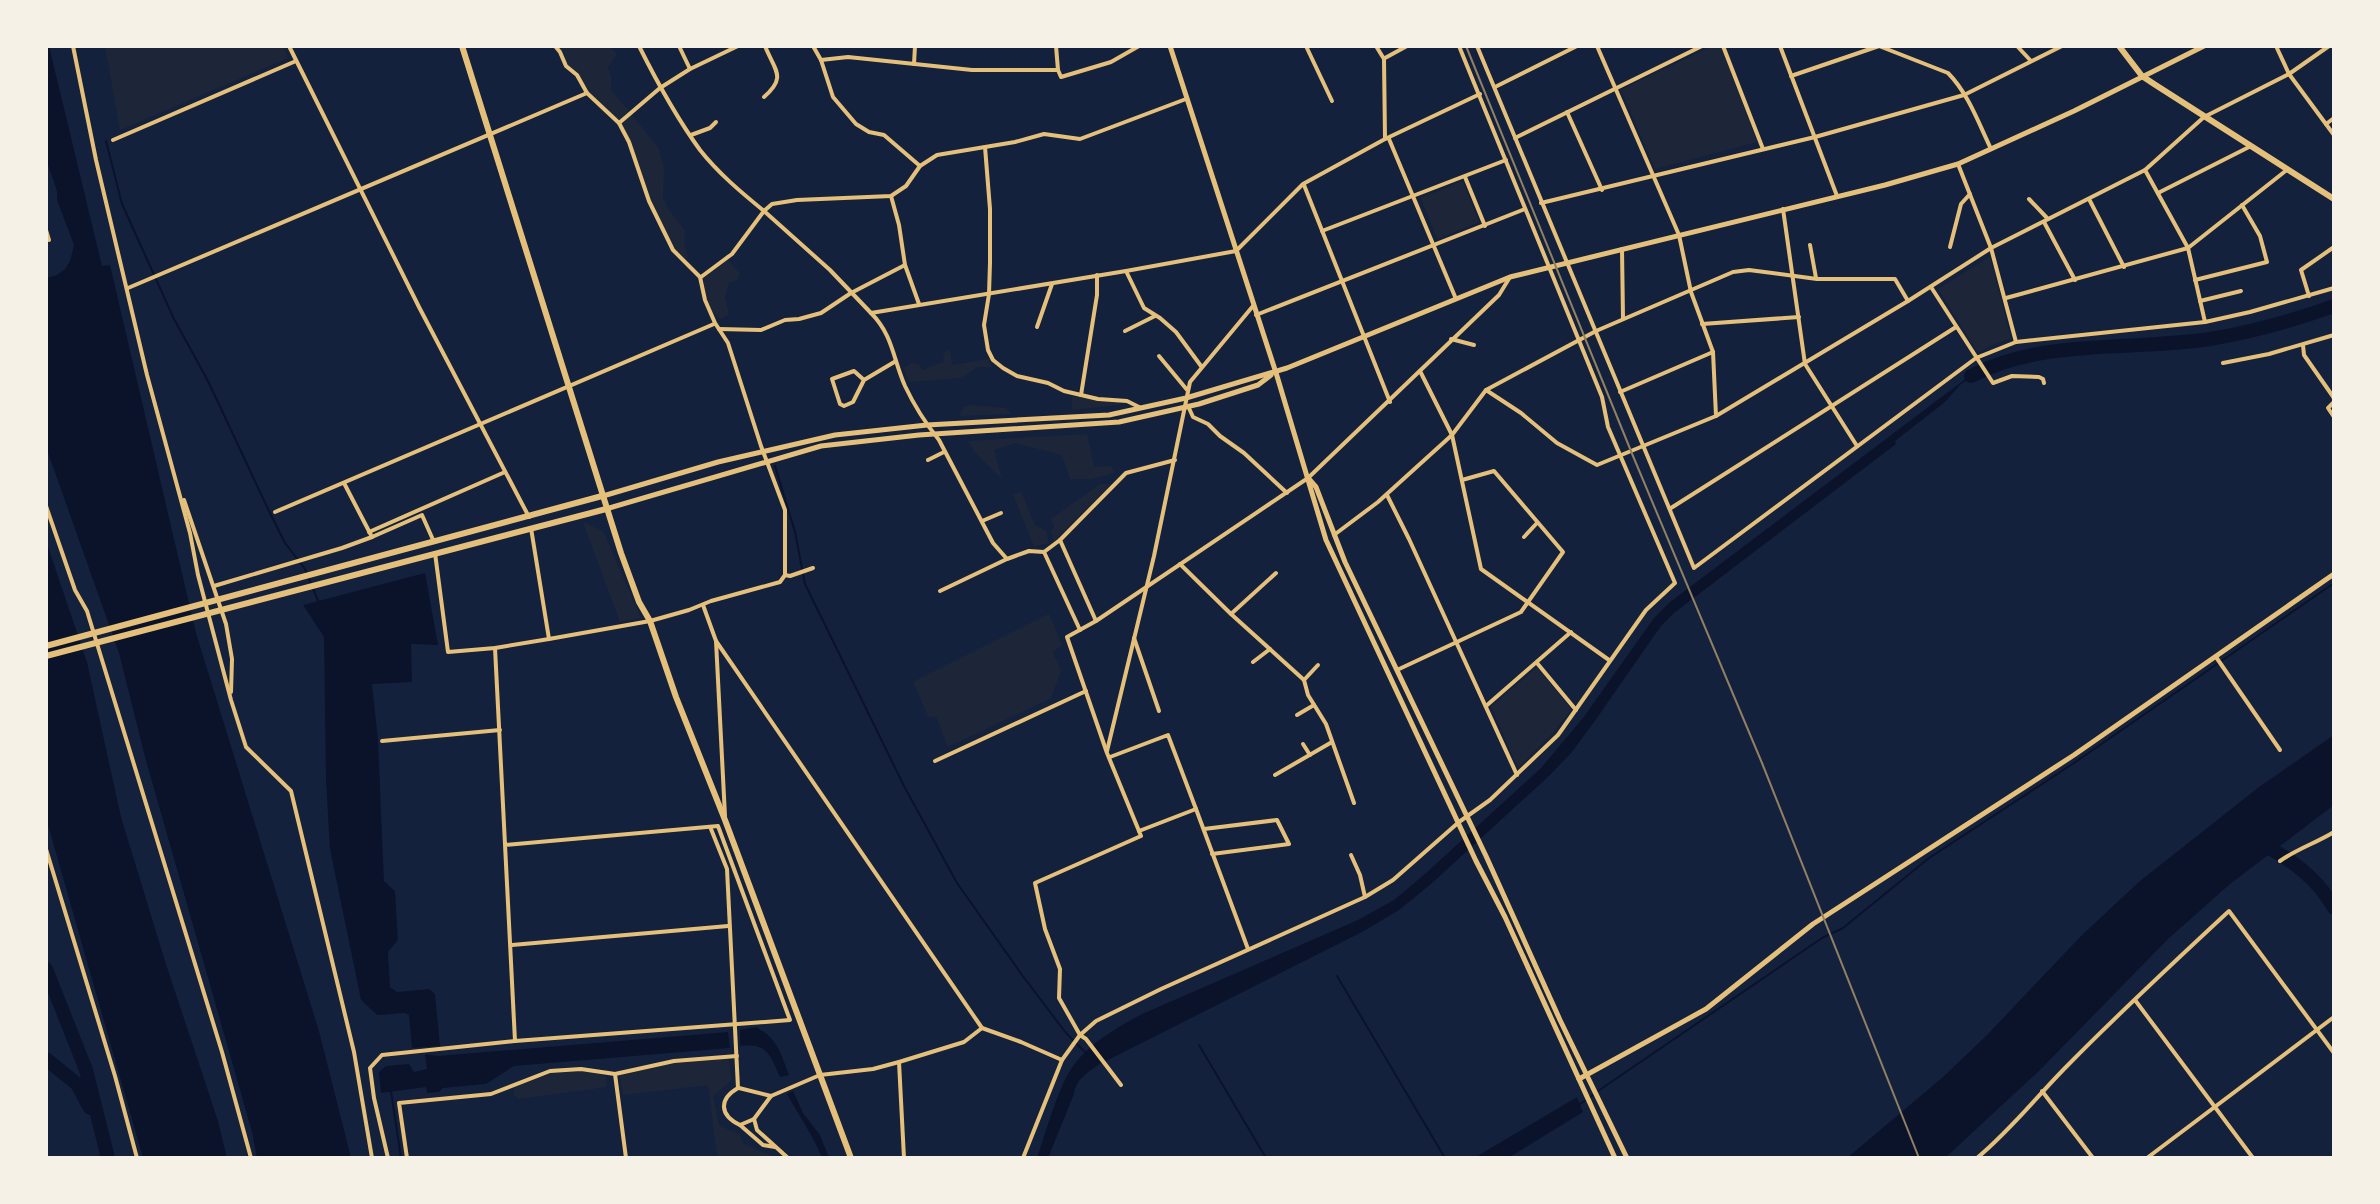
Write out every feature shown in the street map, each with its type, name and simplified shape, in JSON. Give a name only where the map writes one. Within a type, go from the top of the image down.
[{"type":"main road","points":[[462,46],[606,509],[851,1158]]},
{"type":"main road","points":[[2119,46],[2142,76],[2334,199]]},
{"type":"main road","points":[[46,646],[602,496]]},
{"type":"main road","points":[[46,656],[606,509]]},
{"type":"street","points":[[73,46],[96,160],[147,375],[231,700],[246,747],[291,791],[354,1052],[372,1158]]},
{"type":"street","points":[[289,46],[529,517]]},
{"type":"street","points":[[435,553],[448,652],[495,648],[650,621],[780,582],[785,575],[785,510],[728,343],[705,300],[700,277],[673,250],[649,201],[629,142],[619,123],[587,93],[555,46]]},
{"type":"street","points":[[639,46],[660,88],[702,152],[738,189],[830,270],[886,331],[905,385],[993,543],[1007,559]]},
{"type":"street","points":[[679,46],[690,69]]},
{"type":"street","points":[[619,123],[660,88],[690,69],[738,46]]},
{"type":"street","points":[[764,97],[777,86],[779,79],[765,46]]},
{"type":"street","points":[[813,46],[833,97],[856,124],[869,132],[884,135],[920,166]]},
{"type":"street","points":[[914,64],[915,46]]},
{"type":"street","points":[[1056,46],[1061,77],[1111,62],[1139,46]]},
{"type":"street","points":[[1170,46],[1326,540],[1505,917],[1615,1158]]},
{"type":"street","points":[[1306,46],[1332,101]]},
{"type":"street","points":[[1376,46],[1384,59],[1387,139],[1415,196],[1456,299]]},
{"type":"street","points":[[1384,59],[1407,46]]},
{"type":"street","points":[[1023,1158],[1062,1060],[1079,1036],[1096,1021],[1365,897],[1393,880],[1490,800],[1558,735],[1646,610],[1675,583],[1608,427],[1602,397],[1459,46]]},
{"type":"street","points":[[1477,46],[1694,568],[1977,359],[2016,342],[2205,322],[2334,288]]},
{"type":"street","points":[[1495,87],[1577,46]]},
{"type":"street","points":[[1597,46],[1679,235],[1691,292],[1713,352],[1716,416]]},
{"type":"street","points":[[1515,138],[1702,46]]},
{"type":"street","points":[[1723,46],[1763,149]]},
{"type":"street","points":[[1780,46],[1837,196]]},
{"type":"street","points":[[1791,76],[1879,46],[1948,73],[1964,95],[1991,149]]},
{"type":"street","points":[[2017,46],[2031,61]]},
{"type":"street","points":[[1541,203],[1815,137],[1964,95],[2062,46]]},
{"type":"street","points":[[602,496],[763,451],[835,435],[927,425],[1109,415],[1143,409],[1275,372],[1510,277],[1958,164],[2204,46]]},
{"type":"street","points":[[2276,46],[2289,74],[2334,135]]},
{"type":"street","points":[[1486,390],[1521,413],[1557,443],[1597,465],[1716,416],[1991,248],[2145,170],[2204,117],[2289,74],[2329,46]]},
{"type":"street","points":[[821,60],[848,57],[972,70],[1058,70]]},
{"type":"street","points":[[113,140],[296,61]]},
{"type":"street","points":[[128,288],[587,93]]},
{"type":"street","points":[[871,313],[1236,251],[1303,184],[1480,94]]},
{"type":"street","points":[[700,277],[732,254],[772,204],[891,196],[906,186],[920,166],[937,155],[1044,134],[1080,139],[1186,99]]},
{"type":"street","points":[[1567,111],[1602,190]]},
{"type":"street","points":[[2326,124],[2334,118]]},
{"type":"street","points":[[691,135],[710,128],[716,122]]},
{"type":"street","points":[[2158,193],[2251,146]]},
{"type":"street","points":[[985,147],[990,209],[989,294],[984,325],[993,360],[1017,376],[1081,395],[1127,401],[1143,409]]},
{"type":"street","points":[[1322,231],[1506,160]]},
{"type":"street","points":[[1958,164],[1991,248],[2016,342]]},
{"type":"street","points":[[2006,298],[2188,248],[2288,169]]},
{"type":"street","points":[[2145,170],[2188,248],[2205,322]]},
{"type":"street","points":[[1465,177],[1485,226]]},
{"type":"street","points":[[1303,184],[1390,402]]},
{"type":"street","points":[[1950,247],[1961,204],[1970,194]]},
{"type":"street","points":[[891,196],[905,265],[919,304]]},
{"type":"street","points":[[2029,199],[2046,220],[2075,280]]},
{"type":"street","points":[[2089,199],[2124,267]]},
{"type":"street","points":[[2195,280],[2267,262],[2260,236],[2242,205]]},
{"type":"street","points":[[1256,315],[1525,209]]},
{"type":"street","points":[[1783,209],[1805,364],[1857,446]]},
{"type":"street","points":[[46,230],[49,240]]},
{"type":"street","points":[[1810,245],[1817,279]]},
{"type":"street","points":[[2309,296],[2301,270],[2334,247]]},
{"type":"street","points":[[1622,249],[1623,319]]},
{"type":"street","points":[[719,329],[761,330],[785,320],[821,313],[851,293],[905,265]]},
{"type":"street","points":[[1334,536],[1387,495],[1452,435],[1486,390],[1596,331],[1733,272],[1749,270],[1817,279],[1895,279],[1908,301]]},
{"type":"street","points":[[1126,271],[1144,308],[1176,332],[1201,366]]},
{"type":"street","points":[[1081,395],[1097,295],[1097,275]]},
{"type":"street","points":[[1121,1085],[1086,1039],[1079,1036],[1059,998],[1060,969],[1045,929],[1035,883],[1141,836],[1108,755],[1067,637],[1096,621],[1308,478],[1499,295],[1510,277]]},
{"type":"street","points":[[1037,327],[1052,283]]},
{"type":"street","points":[[1488,285],[1496,286],[1499,295]]},
{"type":"street","points":[[1931,287],[1993,383],[2012,376],[2039,377],[2044,383]]},
{"type":"street","points":[[2200,301],[2241,291]]},
{"type":"street","points":[[1108,755],[1190,382],[1253,306]]},
{"type":"street","points":[[1125,331],[1156,316]]},
{"type":"street","points":[[1702,324],[1799,317]]},
{"type":"street","points":[[275,512],[715,323]]},
{"type":"street","points":[[1671,508],[1956,327]]},
{"type":"street","points":[[2223,363],[2334,335]]},
{"type":"street","points":[[1451,339],[1474,345]]},
{"type":"street","points":[[2303,345],[2304,355],[2334,400],[2328,408],[2334,417]]},
{"type":"street","points":[[1620,392],[1713,352]]},
{"type":"street","points":[[1159,356],[1188,395]]},
{"type":"street","points":[[864,380],[854,371],[832,379],[840,404],[844,406],[853,402],[864,380],[896,361]]},
{"type":"street","points":[[1420,371],[1452,435],[1481,569],[1610,661]]},
{"type":"street","points":[[606,509],[821,446],[934,434],[1119,422],[1186,407],[1258,385],[1275,372]]},
{"type":"street","points":[[1186,407],[1193,417],[1208,424],[1244,453],[1287,493]]},
{"type":"street","points":[[928,460],[944,452]]},
{"type":"street","points":[[940,591],[1007,559],[1029,551],[1044,552],[1060,540],[1126,473],[1175,460]]},
{"type":"street","points":[[1397,670],[1521,612],[1563,552],[1494,471],[1462,480]]},
{"type":"street","points":[[371,534],[505,472]]},
{"type":"street","points":[[175,476],[226,624],[232,659],[231,700]]},
{"type":"street","points":[[1308,478],[1316,487],[1334,536],[1627,1158]]},
{"type":"street","points":[[344,483],[371,534]]},
{"type":"street","points":[[1387,495],[1517,775]]},
{"type":"street","points":[[46,506],[75,590],[87,611],[222,1052],[251,1158]]},
{"type":"street","points":[[982,521],[1001,513]]},
{"type":"street","points":[[214,586],[304,559],[422,515],[434,542]]},
{"type":"street","points":[[1524,537],[1537,523]]},
{"type":"street","points":[[531,528],[549,639]]},
{"type":"street","points":[[1060,540],[1096,621]]},
{"type":"street","points":[[1044,552],[1080,630]]},
{"type":"street","points":[[1180,564],[1304,680],[1308,695],[1326,724],[1354,803]]},
{"type":"street","points":[[785,575],[810,569]]},
{"type":"street","points":[[1231,614],[1276,573]]},
{"type":"street","points":[[1579,1079],[1706,1009],[1813,924],[2074,755],[2334,574]]},
{"type":"street","points":[[703,605],[716,641],[982,1028],[1062,1060]]},
{"type":"street","points":[[1486,706],[1571,632]]},
{"type":"street","points":[[1134,636],[1159,711]]},
{"type":"street","points":[[716,641],[725,820]]},
{"type":"street","points":[[495,648],[515,1041]]},
{"type":"street","points":[[1253,662],[1270,648]]},
{"type":"street","points":[[2216,656],[2280,750]]},
{"type":"street","points":[[1536,662],[1576,710]]},
{"type":"street","points":[[1304,680],[1318,665]]},
{"type":"street","points":[[935,761],[1086,691]]},
{"type":"street","points":[[1297,715],[1314,705]]},
{"type":"street","points":[[382,741],[500,730]]},
{"type":"street","points":[[1108,755],[1168,735],[1248,949]]},
{"type":"street","points":[[1275,775],[1332,742]]},
{"type":"street","points":[[1303,744],[1310,755]]},
{"type":"street","points":[[1139,831],[1196,809]]},
{"type":"street","points":[[1204,829],[1277,820],[1289,844],[1212,854]]},
{"type":"street","points":[[388,1158],[370,1068],[382,1055],[515,1041],[790,1020],[718,826],[505,845]]},
{"type":"street","points":[[710,828],[727,869],[738,1088]]},
{"type":"street","points":[[2280,861],[2334,832]]},
{"type":"street","points":[[46,849],[137,1158]]},
{"type":"street","points":[[1351,855],[1365,897]]},
{"type":"street","points":[[1977,1158],[2229,911],[2334,1053]]},
{"type":"street","points":[[511,945],[728,926]]},
{"type":"street","points":[[2135,1000],[2253,1158]]},
{"type":"street","points":[[2147,1158],[2334,1017]]},
{"type":"street","points":[[740,1125],[754,1119],[771,1096],[820,1075],[873,1069],[899,1062],[964,1042],[982,1028]]},
{"type":"street","points":[[407,1158],[399,1103],[491,1094],[550,1071],[581,1069],[615,1074],[674,1061],[737,1056]]},
{"type":"street","points":[[899,1062],[904,1158]]},
{"type":"street","points":[[615,1074],[626,1158]]},
{"type":"street","points":[[771,1096],[738,1088],[728,1094],[725,1113],[763,1145],[777,1148]]},
{"type":"street","points":[[2042,1091],[2093,1158]]},
{"type":"street","points":[[754,1119],[757,1130],[788,1158]]},
{"type":"shaded area","points":[[46,46],[49,46],[102,266],[110,265],[196,633],[319,1031],[351,1158],[257,1158],[119,653],[46,447],[46,278],[65,269],[74,245],[46,159]]},
{"type":"shaded area","points":[[105,46],[283,46],[288,58],[120,130]]},
{"type":"shaded area","points":[[557,46],[609,46],[617,54],[608,67],[611,90],[629,111],[619,120],[589,92]]},
{"type":"shaded area","points":[[1712,46],[1721,46],[1757,142],[1655,169],[1621,90]]},
{"type":"shaded area","points":[[632,115],[659,149],[664,169],[663,198],[685,231],[684,244],[688,256],[685,259],[664,230],[621,124]]},
{"type":"shaded area","points":[[1463,181],[1479,222],[1437,239],[1421,198]]},
{"type":"shaded area","points":[[1990,257],[2011,339],[1978,352],[1938,289]]},
{"type":"shaded area","points":[[728,260],[740,274],[737,280],[729,283],[725,297],[729,314],[721,319],[710,306],[703,278]]},
{"type":"shaded area","points":[[950,349],[952,365],[988,359],[992,367],[977,367],[962,378],[909,382],[903,368],[912,363],[920,365],[922,370],[943,362],[944,353]]},
{"type":"shaded area","points":[[1980,368],[1985,375],[1974,376],[1961,384],[1945,402],[1895,441],[1896,444],[1674,613],[1661,626],[1572,752],[1431,884],[1399,910],[1364,931],[1091,1070],[1077,1084],[1048,1158],[1037,1158],[1057,1097],[1068,1075],[1080,1057],[1096,1043],[1142,1014],[1358,920],[1394,900],[1541,768],[1583,718],[1654,618],[1670,602]]},
{"type":"shaded area","points":[[1072,396],[1119,402],[1119,405],[1072,410]]},
{"type":"shaded area","points":[[964,407],[1006,408],[1012,414],[959,416]]},
{"type":"shaded area","points":[[1087,434],[1094,467],[1111,466],[1115,473],[1091,479],[1070,479],[1062,455],[1015,443],[994,450],[1002,479],[979,457],[968,441]]},
{"type":"shaded area","points":[[1100,484],[1111,484],[1054,541],[1051,519]]},
{"type":"shaded area","points":[[1021,492],[1035,525],[1046,531],[1049,543],[1034,546],[1013,495]]},
{"type":"shaded area","points":[[583,522],[603,531],[641,618],[620,622]]},
{"type":"shaded area","points":[[46,541],[87,662],[121,817],[227,1158],[143,1158],[46,818]]},
{"type":"shaded area","points":[[425,573],[438,645],[411,644],[412,682],[372,684],[378,740],[384,881],[395,891],[398,940],[388,952],[390,987],[397,992],[429,989],[435,994],[440,1046],[412,1048],[409,1015],[377,1015],[361,1000],[330,849],[324,637],[303,605]]},
{"type":"shaded area","points":[[1049,614],[1062,645],[1053,652],[1061,671],[1051,698],[948,747],[936,716],[929,718],[913,682]]},
{"type":"shaded area","points":[[1537,667],[1571,709],[1553,733],[1518,768],[1491,707]]},
{"type":"shaded area","points":[[2334,735],[2334,805],[2230,884],[2168,939],[2040,1070],[1945,1158],[1847,1158],[1943,1077],[2082,935],[2140,881],[2259,787]]},
{"type":"shaded area","points":[[756,1027],[774,1041],[789,1075],[780,1077],[767,1052],[757,1046],[740,1046],[740,1030]]},
{"type":"shaded area","points":[[728,1032],[730,1048],[514,1066],[486,1084],[443,1088],[439,1092],[427,1093],[426,1087],[381,1093],[379,1072],[386,1066],[409,1064],[414,1072],[427,1069],[425,1054],[438,1056]]},
{"type":"shaded area","points":[[728,1056],[732,1080],[713,1096],[719,1125],[740,1135],[744,1144],[773,1158],[722,1158],[717,1155],[708,1085],[623,1095],[619,1073],[674,1061]]},
{"type":"shaded area","points":[[581,1069],[602,1073],[607,1087],[518,1099],[514,1094],[514,1085],[550,1071]]},
{"type":"shaded area","points":[[793,1091],[803,1113],[820,1135],[829,1158],[822,1158],[787,1094]]},
{"type":"shaded area","points":[[1577,1097],[1583,1112],[1508,1158],[1474,1158]]},
{"type":"waterway","points":[[106,141],[122,204],[174,319],[208,381],[285,543],[305,569],[319,603]]},
{"type":"waterway","points":[[1971,376],[1999,364],[2058,351],[2226,336],[2334,306]]},
{"type":"waterway","points":[[775,466],[795,532],[805,584],[904,786],[957,883],[1066,1033],[1086,1053]]},
{"type":"waterway","points":[[1598,1091],[1822,938],[1843,928],[1929,858],[2074,763],[2334,583]]},
{"type":"waterway","points":[[2259,842],[2302,870],[2334,908]]},
{"type":"waterway","points":[[46,969],[86,1070],[108,1158]]},
{"type":"waterway","points":[[1337,976],[1445,1158]]},
{"type":"waterway","points":[[1199,1045],[1266,1158]]},
{"type":"waterway","points":[[46,1059],[77,1084],[90,1108]]},
{"type":"waterway","points":[[391,1091],[401,1158]]},
{"type":"waterway","points":[[1580,1104],[1593,1095]]},
{"type":"railway","points":[[1466,46],[1762,763],[1919,1158]]}]
